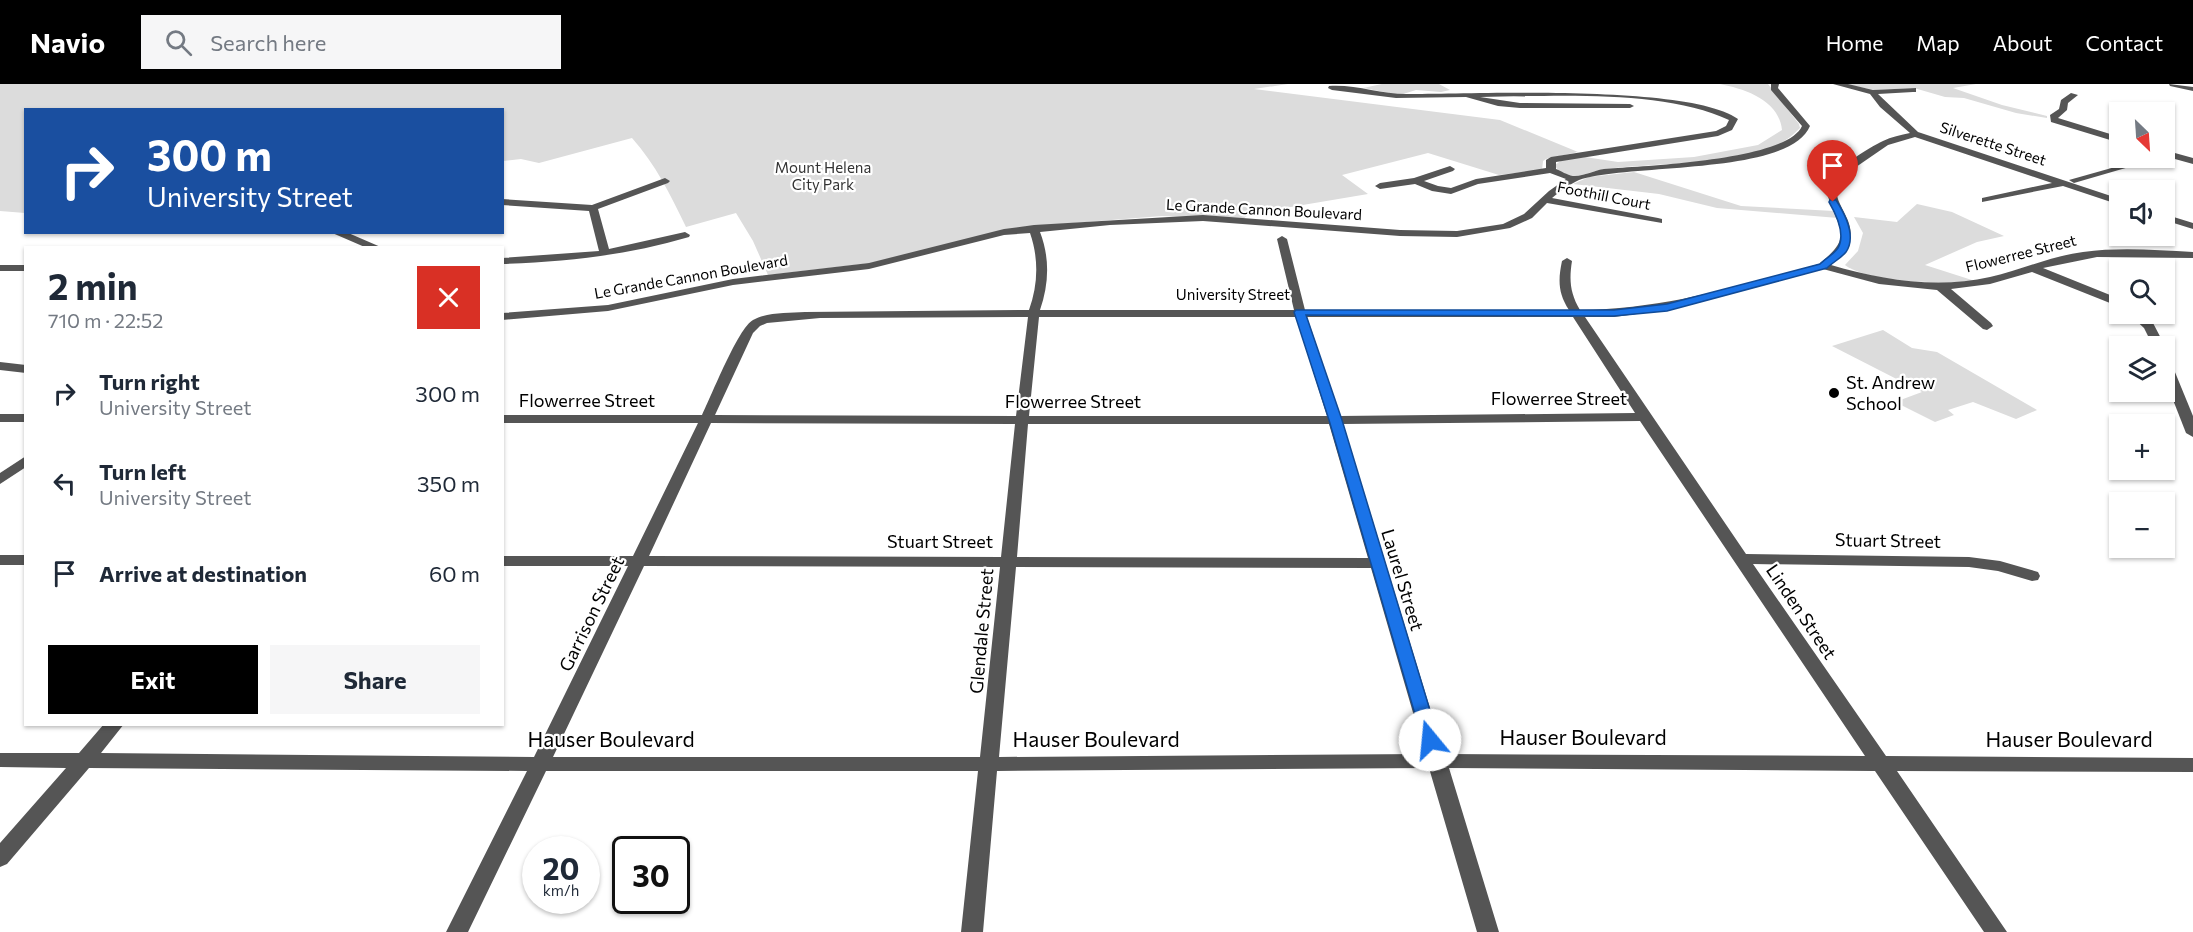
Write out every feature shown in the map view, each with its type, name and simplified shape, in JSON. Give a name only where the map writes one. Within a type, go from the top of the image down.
[{"type":"street","points":[[1354,90],[1362,85],[1371,84]]},
{"type":"street","points":[[1443,84],[1480,100],[1504,104],[1614,103],[1630,106]]},
{"type":"street","name":"Le Grande Cannon Boulevard","points":[[504,317],[608,308],[733,282],[869,266],[969,239],[1034,228],[1168,218],[1203,218],[1400,233],[1457,234],[1487,231],[1518,221],[1574,179],[1616,171],[1712,162],[1749,156],[1791,143],[1803,133],[1806,126],[1774,88],[1775,84]]},
{"type":"street","points":[[1837,84],[1873,92],[1913,90]]},
{"type":"street","points":[[2173,84],[2193,89]]},
{"type":"street","points":[[1332,88],[1403,96],[1576,87],[1663,91],[1713,103],[1726,109],[1734,119],[1729,128],[1718,133],[1557,158],[1549,163],[1551,170]]},
{"type":"street","name":"Silverette Street","points":[[1873,92],[1886,110],[1911,128],[1915,134],[2069,182],[2109,198]]},
{"type":"street","points":[[2074,95],[2064,102],[2063,111],[2053,117],[2054,120],[2109,137]]},
{"type":"street","points":[[1823,266],[1842,250],[1845,240],[1845,227],[1833,202],[1831,183],[1836,176],[1885,143],[1915,134]]},
{"type":"street","points":[[2175,152],[2185,150]]},
{"type":"street","points":[[2175,157],[2193,162]]},
{"type":"street","points":[[1985,200],[2069,182],[2119,168]]},
{"type":"street","points":[[1380,186],[1416,181],[1450,169]]},
{"type":"street","points":[[1446,202],[1468,183],[1479,180],[1551,170],[1574,179]]},
{"type":"street","points":[[504,202],[593,208],[665,181]]},
{"type":"street","points":[[1416,181],[1437,189],[1458,190]]},
{"type":"street","name":"Foothill Court","points":[[1545,200],[1658,221]]},
{"type":"street","points":[[593,208],[605,253]]},
{"type":"street","points":[[2175,220],[2193,226]]},
{"type":"street","name":"Glendale Street","points":[[972,932],[1022,420],[1034,312],[1040,297],[1043,258],[1034,228]]},
{"type":"street","points":[[340,234],[373,246]]},
{"type":"street","points":[[504,261],[605,253],[685,235]]},
{"type":"street","name":"Laurel Street","points":[[1282,239],[1300,312],[1335,420],[1488,932]]},
{"type":"street","name":"Flowerree Street","points":[[1823,266],[1882,281],[1940,286],[1976,284],[2065,258],[2097,254],[2193,255]]},
{"type":"street","name":"Linden Street","points":[[1567,261],[1563,280],[1569,301],[1576,312],[1644,417],[1996,932]]},
{"type":"street","name":"University Street","points":[[766,319],[857,314],[1034,312],[1614,313],[1667,308],[1823,266]]},
{"type":"street","points":[[0,268],[23,268]]},
{"type":"street","points":[[0,280],[23,268]]},
{"type":"street","points":[[2032,268],[2109,300]]},
{"type":"street","points":[[1940,286],[1987,326]]},
{"type":"street","name":"Garrison Street","points":[[457,932],[541,764],[750,330],[754,324],[766,319]]},
{"type":"street","points":[[0,366],[24,369]]},
{"type":"street","points":[[2175,388],[2193,433]]},
{"type":"street","name":"Flowerree Street","points":[[504,419],[1335,420],[1644,417]]},
{"type":"street","points":[[0,418],[24,418]]},
{"type":"street","points":[[0,480],[24,462]]},
{"type":"street","name":"Stuart Street","points":[[1741,559],[1969,562],[2000,567],[2032,576]]},
{"type":"street","points":[[0,560],[24,560]]},
{"type":"street","name":"Stuart Street","points":[[504,561],[1377,563]]},
{"type":"street","points":[[0,858],[113,726]]},
{"type":"street","name":"Hauser Boulevard","points":[[0,759],[541,764],[1437,761],[2193,765]]},
{"type":"green space","name":"Mount Helena City Park","points":[[0,84],[1288,84],[1254,89],[1500,120],[1578,152],[1546,159],[1543,161],[1542,170],[1499,175],[1428,153],[1342,175],[1368,194],[1249,214],[1243,219],[1162,216],[1023,227],[871,263],[768,275],[753,241],[736,213],[686,227],[655,169],[632,138],[539,163],[521,159],[504,161],[504,108],[24,108],[24,213],[0,211]]},
{"type":"green space","points":[[1382,84],[1439,84],[1450,90],[1441,92],[1416,90],[1400,95],[1363,88]]},
{"type":"green space","points":[[1720,84],[1768,84],[1800,128],[1787,139],[1772,147],[1742,156],[1605,169],[1574,176],[1556,168],[1555,165],[1562,160],[1585,157],[1618,162],[1694,157],[1758,145],[1782,130],[1780,120],[1768,104],[1750,93]]},
{"type":"green space","points":[[1845,84],[1976,84],[1953,88],[2002,105],[2047,116],[2047,118],[2016,113],[1964,98],[1945,97],[1914,88],[1874,90]]},
{"type":"green space","points":[[1634,172],[1741,206],[1834,211],[1838,218],[1717,208],[1659,194],[1573,184],[1589,177]]},
{"type":"green space","points":[[1917,204],[1952,212],[2004,236],[1977,242],[1925,265],[1975,281],[1927,282],[1889,279],[1871,276],[1845,265],[1858,251],[1863,233],[1854,217],[1897,222]]},
{"type":"green space","points":[[1883,330],[1912,348],[1937,352],[2037,410],[2016,419],[1973,402],[1948,410],[1954,415],[1935,422],[1895,402],[1922,392],[1832,346]]},
{"type":"place","name":"St. Andrew School","points":[[1834,393]]},
{"type":"route","points":[[1430,740],[1335,420],[1300,312],[1614,313],[1667,308],[1797,275],[1823,266],[1842,250],[1845,240],[1846,232],[1842,217],[1833,202]]}]
